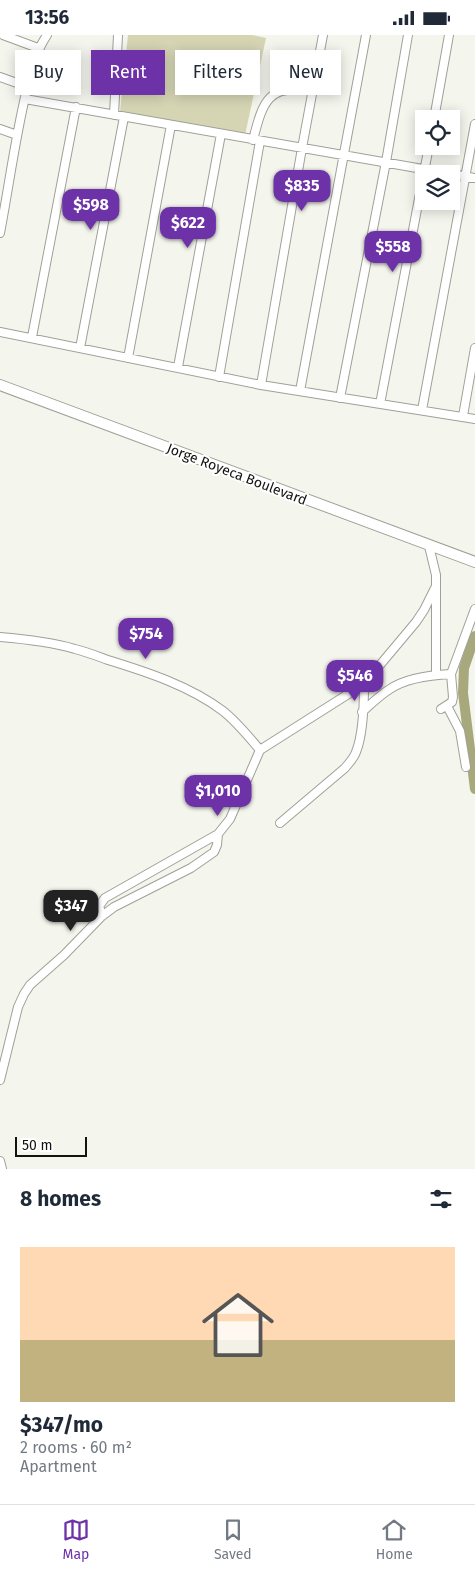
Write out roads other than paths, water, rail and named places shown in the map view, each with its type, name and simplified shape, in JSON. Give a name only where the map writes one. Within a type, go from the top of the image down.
[{"type":"street","points":[[3,35],[38,48],[47,35]]},
{"type":"street","points":[[114,115],[118,35]]},
{"type":"street","points":[[321,50],[323,35]]},
{"type":"street","points":[[300,391],[366,35]]},
{"type":"street","points":[[340,398],[386,162],[408,35]]},
{"type":"street","points":[[436,110],[449,35]]},
{"type":"street","points":[[0,77],[15,82]]},
{"type":"street","points":[[0,230],[26,95]]},
{"type":"street","points":[[219,377],[260,114],[268,99],[273,95]]},
{"type":"street","points":[[261,385],[302,148],[313,95]]},
{"type":"street","points":[[25,99],[415,167]]},
{"type":"street","points":[[32,337],[76,107]]},
{"type":"street","points":[[80,348],[124,117]]},
{"type":"street","points":[[422,410],[475,123]]},
{"type":"street","points":[[128,358],[172,125]]},
{"type":"street","points":[[0,129],[17,135]]},
{"type":"street","points":[[178,367],[221,134]]},
{"type":"street","points":[[460,175],[475,178]]},
{"type":"street","points":[[0,178],[9,181]]},
{"type":"street","points":[[380,404],[416,210]]},
{"type":"street","points":[[0,332],[261,385],[475,419]]},
{"type":"street","points":[[462,416],[475,347]]},
{"type":"street","name":"Jorge Royeca Boulevard","points":[[0,385],[475,562]]},
{"type":"street","points":[[429,546],[434,565],[436,586],[436,675]]},
{"type":"street","points":[[102,916],[99,906],[105,898],[218,834],[230,819],[260,749],[364,684],[416,622],[436,586]]},
{"type":"street","points":[[466,767],[460,731],[444,707],[452,702],[451,674],[475,609]]},
{"type":"street","points":[[0,637],[23,638],[75,649],[129,666],[181,686],[222,710],[234,720],[260,749]]},
{"type":"street","points":[[362,712],[384,693],[397,685],[436,675],[451,674]]},
{"type":"street","points":[[280,823],[352,761],[359,743],[364,684]]},
{"type":"street","points":[[0,1080],[18,1007],[30,985],[64,955],[102,916],[123,901],[191,868],[214,852],[218,834]]},
{"type":"street","points":[[0,1161],[2,1169]]},
{"type":"waterway","points":[[475,636],[464,668],[463,693],[475,789]]}]
